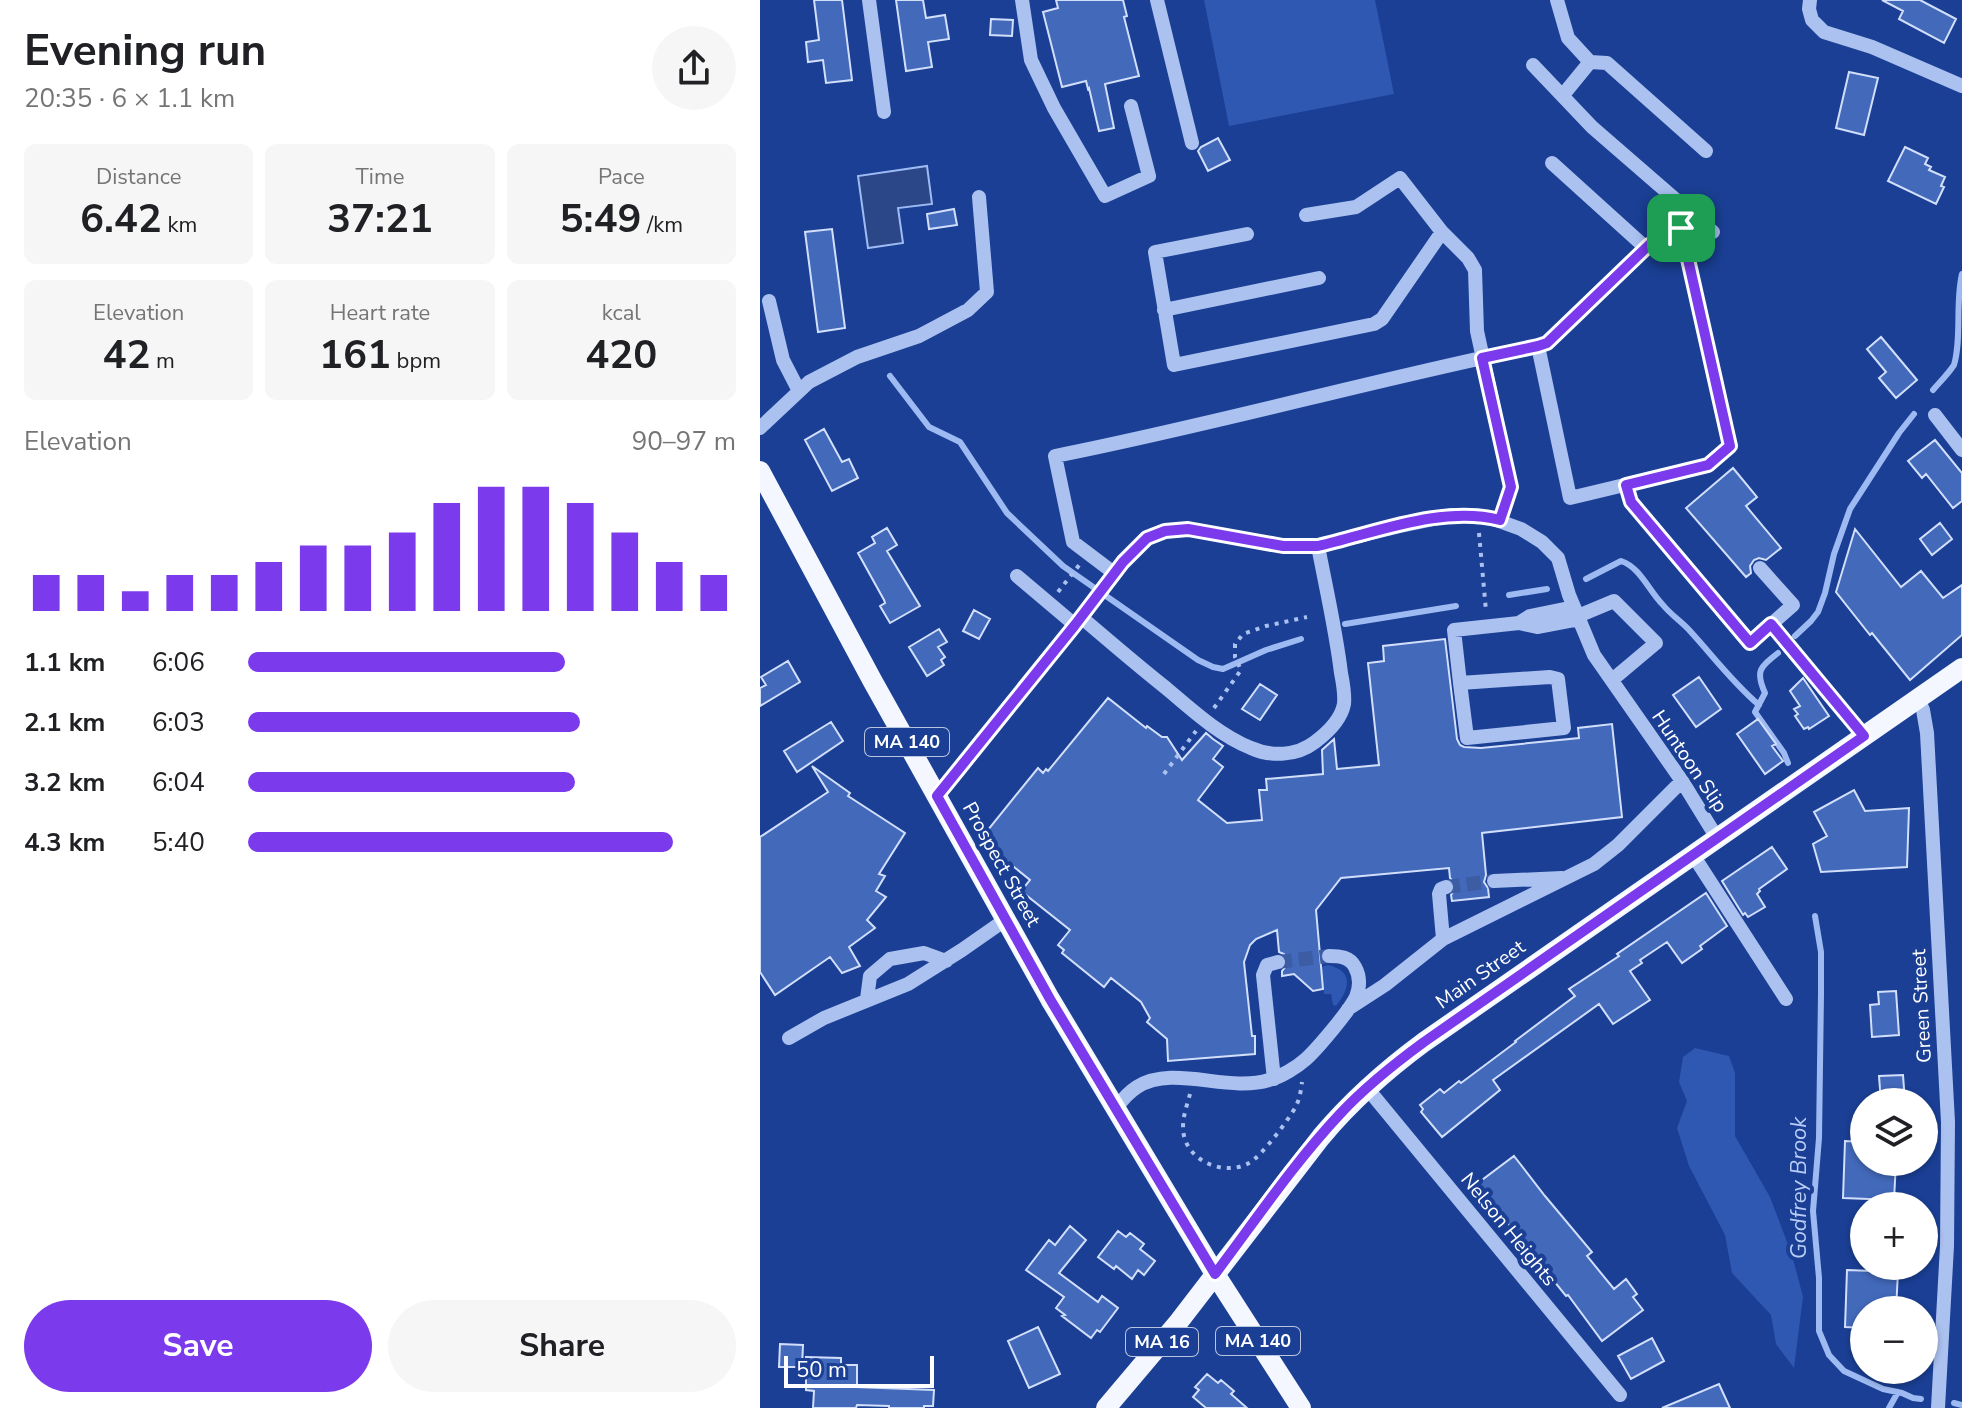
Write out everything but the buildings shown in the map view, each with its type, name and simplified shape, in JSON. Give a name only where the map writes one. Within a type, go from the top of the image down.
[{"type":"main road","name":"Prospect Street","points":[[760,471],[826,597],[1005,920],[1215,1274]]},
{"type":"main road","name":"Main Street","points":[[1106,1408],[1156,1349],[1311,1149],[1367,1088],[1424,1042],[1962,668]]},
{"type":"main road","name":"MA 140","points":[[1215,1274],[1301,1408]]},
{"type":"street","points":[[869,0],[884,112]]},
{"type":"street","points":[[1022,0],[1031,60],[1054,108],[1105,196],[1149,176],[1131,106]]},
{"type":"street","points":[[1157,0],[1192,143]]},
{"type":"street","points":[[1557,0],[1568,38],[1590,62],[1607,63],[1706,151]]},
{"type":"street","points":[[1810,0],[1812,20],[1824,32],[1872,47],[1962,86]]},
{"type":"street","points":[[1563,95],[1590,62]]},
{"type":"street","points":[[1533,65],[1592,127],[1713,232]]},
{"type":"street","points":[[1552,163],[1646,248]]},
{"type":"street","points":[[937,796],[1130,553],[1147,538],[1181,529],[1283,546],[1318,546],[1453,515],[1500,520],[1511,487],[1482,358],[1477,331],[1475,270],[1468,258],[1442,232],[1400,178],[1356,207],[1306,215]]},
{"type":"street","points":[[760,428],[809,382],[857,357],[919,336],[968,310],[987,292],[979,197]]},
{"type":"street","points":[[1111,577],[1073,542],[1055,456],[1547,343],[1646,248],[1681,228],[1693,215]]},
{"type":"street","points":[[1538,346],[1570,498],[1708,465],[1730,446],[1681,228]]},
{"type":"street","points":[[1247,234],[1155,252],[1174,365],[1374,324],[1382,319],[1442,232]]},
{"type":"street","points":[[1164,310],[1319,278]]},
{"type":"street","points":[[769,301],[783,360],[799,391]]},
{"type":"street","points":[[1935,415],[1962,450]]},
{"type":"street","points":[[1626,485],[1631,502],[1750,643],[1793,605],[1760,568]]},
{"type":"street","name":"Huntoon Slip","points":[[1500,520],[1542,542],[1558,558],[1594,655],[1682,781],[1717,838]]},
{"type":"street","points":[[1017,576],[1230,737],[1253,749],[1284,754],[1298,752],[1326,733],[1344,703],[1340,657],[1318,546]]},
{"type":"street","points":[[1460,683],[1558,679],[1564,728],[1467,738],[1460,683],[1454,630],[1519,623],[1530,616],[1577,614],[1614,601],[1656,643],[1612,680]]},
{"type":"street","points":[[1771,624],[1864,736]]},
{"type":"street","name":"Green Street","points":[[1918,699],[1927,733],[1948,1122],[1947,1246],[1938,1408]]},
{"type":"street","points":[[1348,1009],[1385,985],[1443,939],[1594,864],[1618,845],[1682,781]]},
{"type":"street","points":[[1693,855],[1786,999]]},
{"type":"street","points":[[1500,911],[1505,893],[1494,881],[1569,878]]},
{"type":"street","points":[[1443,939],[1439,894],[1446,887]]},
{"type":"street","points":[[789,1038],[824,1018],[908,984],[1005,920]]},
{"type":"street","points":[[867,999],[870,976],[890,959],[924,953],[946,961]]},
{"type":"street","points":[[1116,1108],[1134,1089],[1152,1080],[1189,1079],[1246,1085],[1274,1079],[1306,1059],[1348,1009],[1357,991],[1358,973],[1350,960],[1329,956]]},
{"type":"street","points":[[1274,1079],[1263,975],[1267,965],[1278,962]]},
{"type":"street","name":"Nelson Heights","points":[[1367,1088],[1620,1395]]},
{"type":"path","points":[[1479,530],[1486,612]]},
{"type":"path","points":[[1064,582],[1082,561]]},
{"type":"path","points":[[1240,667],[1235,657],[1235,644],[1243,634],[1307,617]]},
{"type":"path","points":[[1191,1092],[1183,1118],[1186,1142],[1201,1159],[1220,1168],[1232,1169],[1254,1159],[1287,1120],[1299,1098],[1303,1078]]},
{"type":"shaded area","points":[[1204,0],[1375,0],[1394,94],[1229,126]]},
{"type":"shaded area","points":[[927,166],[932,204],[898,208],[903,243],[868,248],[858,176]]},
{"type":"shaded area","points":[[1328,965],[1346,976],[1344,994],[1336,1006],[1331,994],[1324,994],[1321,967]]},
{"type":"shaded area","points":[[1695,1048],[1729,1056],[1735,1073],[1735,1136],[1770,1197],[1792,1255],[1803,1297],[1794,1368],[1776,1344],[1771,1315],[1732,1273],[1725,1235],[1689,1166],[1677,1128],[1687,1101],[1679,1082],[1683,1057]]},
{"type":"waterway","name":"Godfrey Brook","points":[[1933,390],[1954,365],[1962,274]]},
{"type":"waterway","points":[[890,376],[929,427],[960,442],[1007,513],[1063,566],[1198,660],[1223,669],[1301,639]]},
{"type":"waterway","name":"Godfrey Brook","points":[[1795,636],[1818,612],[1850,509],[1914,414]]},
{"type":"waterway","points":[[1586,579],[1621,561],[1628,564],[1666,609],[1759,705]]},
{"type":"waterway","points":[[1509,595],[1547,589]]},
{"type":"waterway","points":[[1345,624],[1456,606]]},
{"type":"waterway","name":"Godfrey Brook","points":[[1778,653],[1761,670],[1760,679],[1765,693],[1755,712],[1788,763]]},
{"type":"waterway","name":"Godfrey Brook","points":[[1815,916],[1821,952],[1819,1138],[1813,1211],[1819,1278],[1819,1331],[1829,1355],[1844,1371],[1883,1389],[1921,1399]]},
{"type":"waterway","points":[[1889,1408],[1898,1392]]},
{"type":"waterway","name":"Godfrey Brook","points":[[1954,1403],[1962,1405]]},
{"type":"tunnel","points":[[1446,887],[1494,881]]},
{"type":"tunnel","points":[[1278,962],[1329,956]]},
{"type":"route","points":[[1681,228],[1730,446],[1708,465],[1626,485],[1631,502],[1750,643],[1771,624],[1864,736],[1381,1075],[1341,1113],[1215,1274],[1050,999],[937,796],[1123,562],[1138,545],[1154,534],[1188,529],[1283,546],[1306,547],[1453,515],[1500,520],[1511,487],[1482,358],[1547,343],[1649,245],[1681,228]]}]
